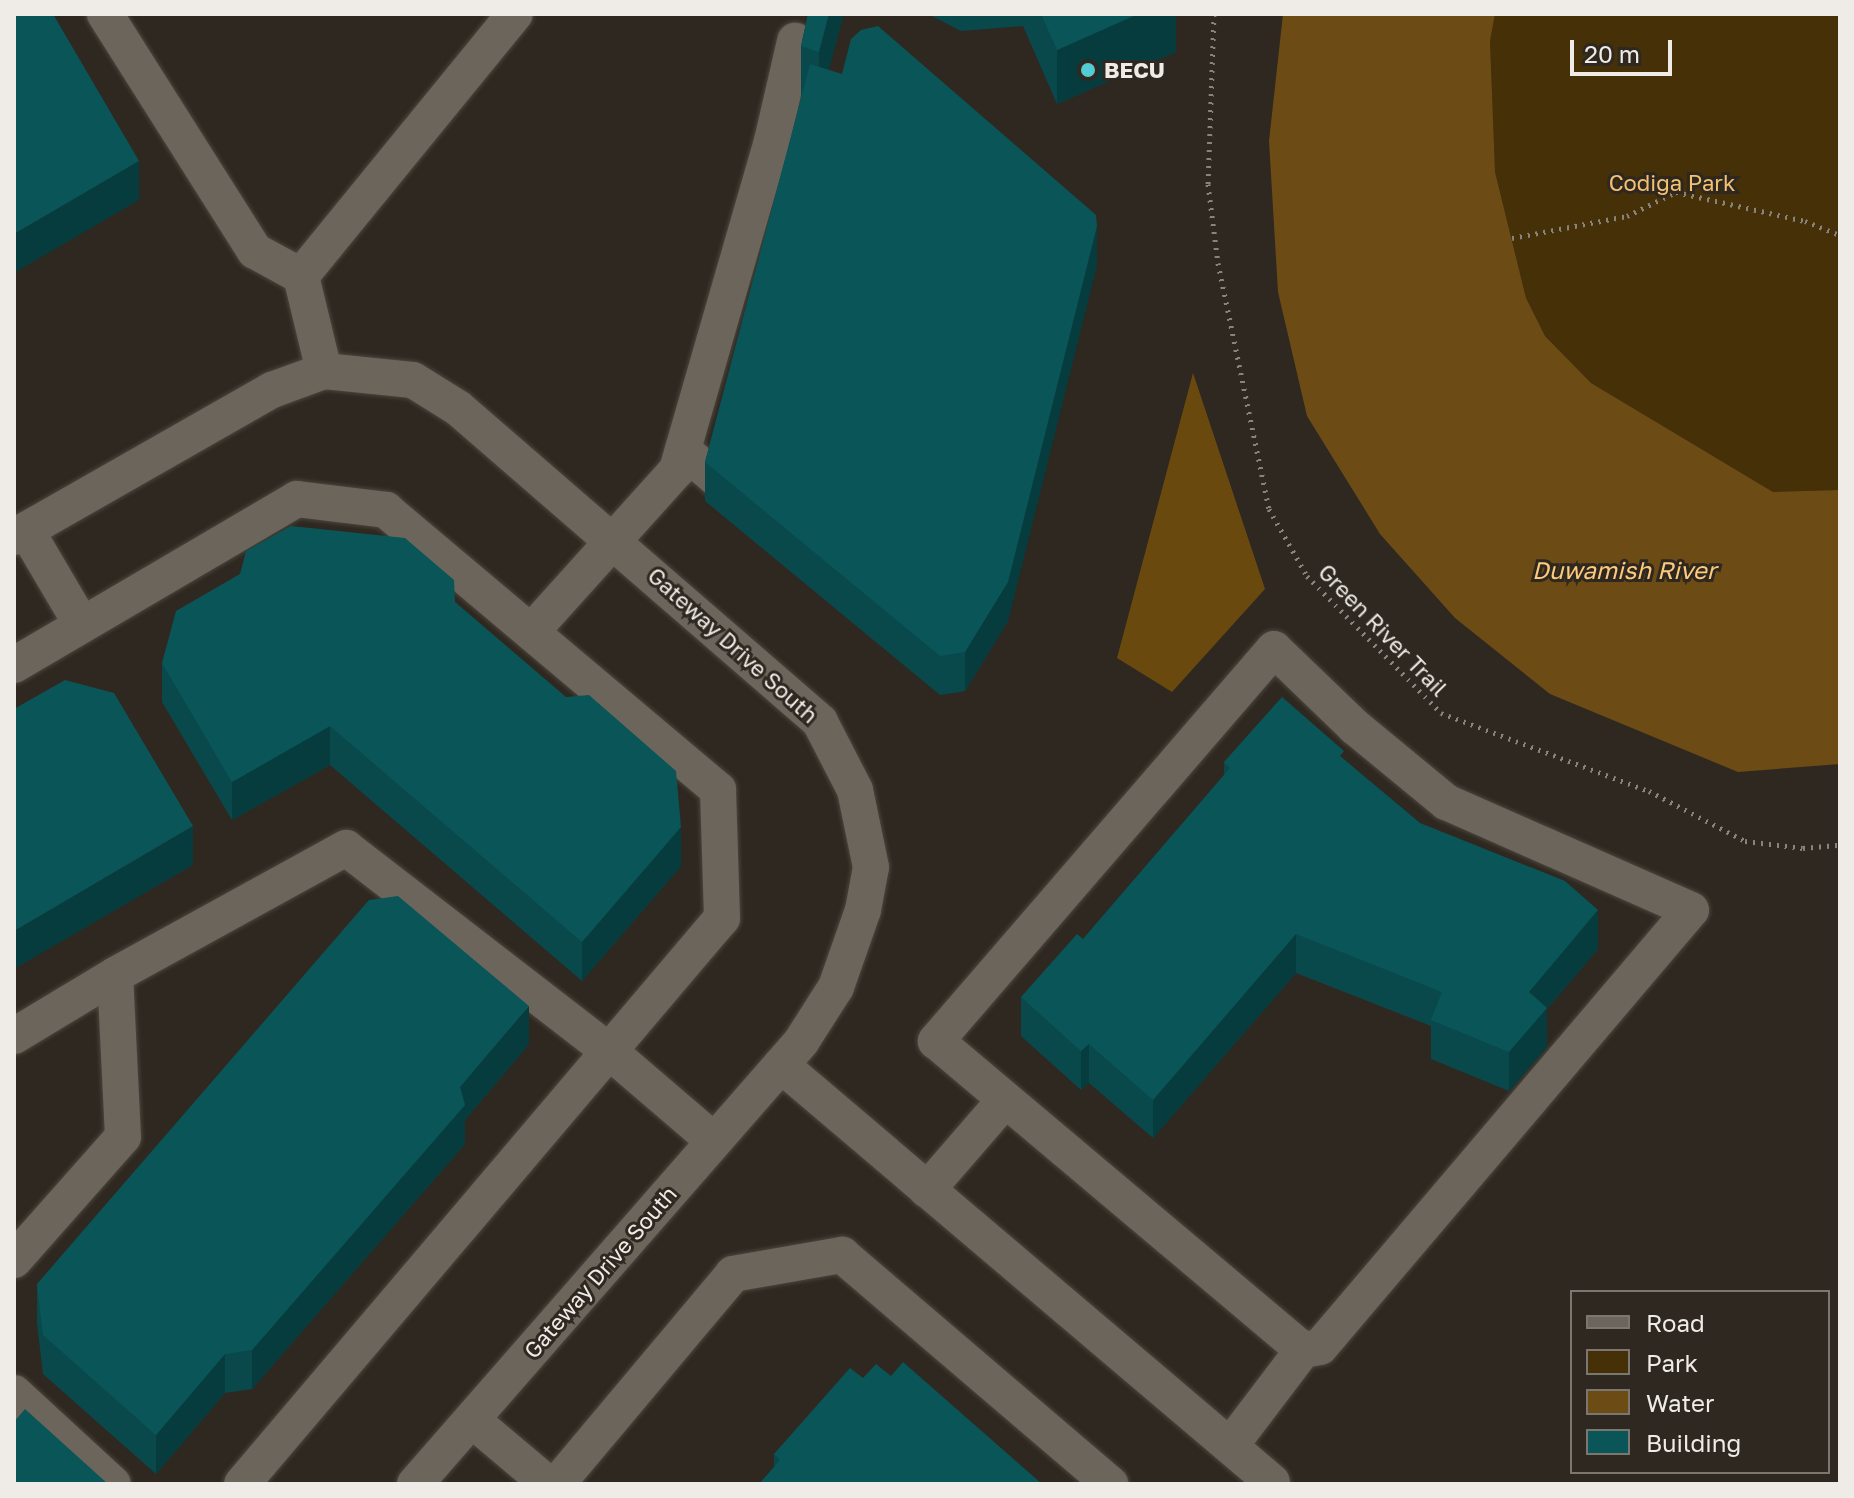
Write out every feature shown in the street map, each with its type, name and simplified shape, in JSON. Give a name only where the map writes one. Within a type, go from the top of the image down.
[{"type":"street","points":[[105,14],[255,251],[301,276],[324,371]]},
{"type":"street","points":[[301,276],[515,14]]},
{"type":"street","points":[[531,632],[677,470],[772,141],[795,41]]},
{"type":"street","name":"Gateway Drive South","points":[[20,534],[272,390],[324,371],[413,380],[458,408],[614,539],[820,722],[855,790],[871,867],[863,910],[836,987],[781,1065],[415,1484]]},
{"type":"street","points":[[683,450],[773,526]]},
{"type":"street","points":[[14,665],[297,499],[386,510],[718,790],[722,918],[242,1484]]},
{"type":"street","points":[[20,534],[82,625]]},
{"type":"street","points":[[1230,1446],[1303,1350],[1320,1347],[1691,910],[1446,802],[1355,727],[1274,649],[936,1041],[1303,1350]]},
{"type":"street","points":[[14,1036],[115,975],[346,848],[609,1051],[714,1141]]},
{"type":"street","points":[[14,1260],[123,1137],[115,975]]},
{"type":"street","points":[[781,1065],[1272,1482]]},
{"type":"street","points":[[927,1190],[1005,1100]]},
{"type":"street","points":[[557,1484],[733,1274],[842,1255],[1110,1484]]},
{"type":"street","points":[[14,1393],[113,1484]]},
{"type":"street","points":[[472,1420],[548,1484]]},
{"type":"path","name":"Green River Trail","points":[[1214,14],[1208,184],[1218,263],[1269,509],[1307,576],[1441,713],[1612,775],[1745,841],[1803,848],[1840,845]]},
{"type":"path","points":[[1512,238],[1627,216],[1676,192],[1805,221],[1840,235]]},
{"type":"green space","name":"Codiga Park","points":[[1495,14],[1840,14],[1840,490],[1773,492],[1591,383],[1545,336],[1526,298],[1495,172],[1490,41]]},
{"type":"shaded area","points":[[1193,373],[1265,589],[1172,692],[1117,658]]},
{"type":"water","name":"Duwamish River","points":[[1283,14],[1495,14],[1490,41],[1495,172],[1526,298],[1545,336],[1591,383],[1773,492],[1840,490],[1840,764],[1738,772],[1550,694],[1455,618],[1380,534],[1307,416],[1278,292],[1269,141]]},
{"type":"building","points":[[14,14],[53,14],[139,161],[14,234]]},
{"type":"building","points":[[808,14],[829,14],[819,52],[801,46]]},
{"type":"building","points":[[1041,14],[1138,14],[1057,50]]},
{"type":"building","points":[[878,26],[1096,215],[1097,226],[1008,582],[965,652],[940,656],[705,462],[810,64],[842,74],[851,39],[861,30]]},
{"type":"building","points":[[291,526],[405,538],[454,580],[455,602],[566,697],[589,695],[676,771],[681,827],[582,942],[330,726],[232,782],[162,663],[176,611],[240,574],[246,551]]},
{"type":"building","points":[[65,680],[114,693],[193,826],[14,931],[14,709]]},
{"type":"building","points":[[1282,697],[1344,751],[1340,756],[1420,823],[1565,881],[1598,910],[1529,992],[1547,1008],[1509,1052],[1431,1020],[1442,992],[1296,934],[1153,1100],[1089,1044],[1081,1051],[1021,997],[1077,934],[1083,939],[1230,768],[1224,762]]},
{"type":"building","points":[[398,896],[529,1006],[460,1087],[465,1105],[252,1350],[225,1354],[156,1435],[43,1335],[37,1284],[369,900]]},
{"type":"building","points":[[903,1362],[1042,1484],[759,1484],[780,1460],[774,1454],[850,1368],[863,1378],[876,1364],[891,1376]]},
{"type":"building","points":[[25,1409],[108,1484],[14,1484],[14,1422]]},
{"type":"place","name":"BECU","points":[[1088,70]]}]
